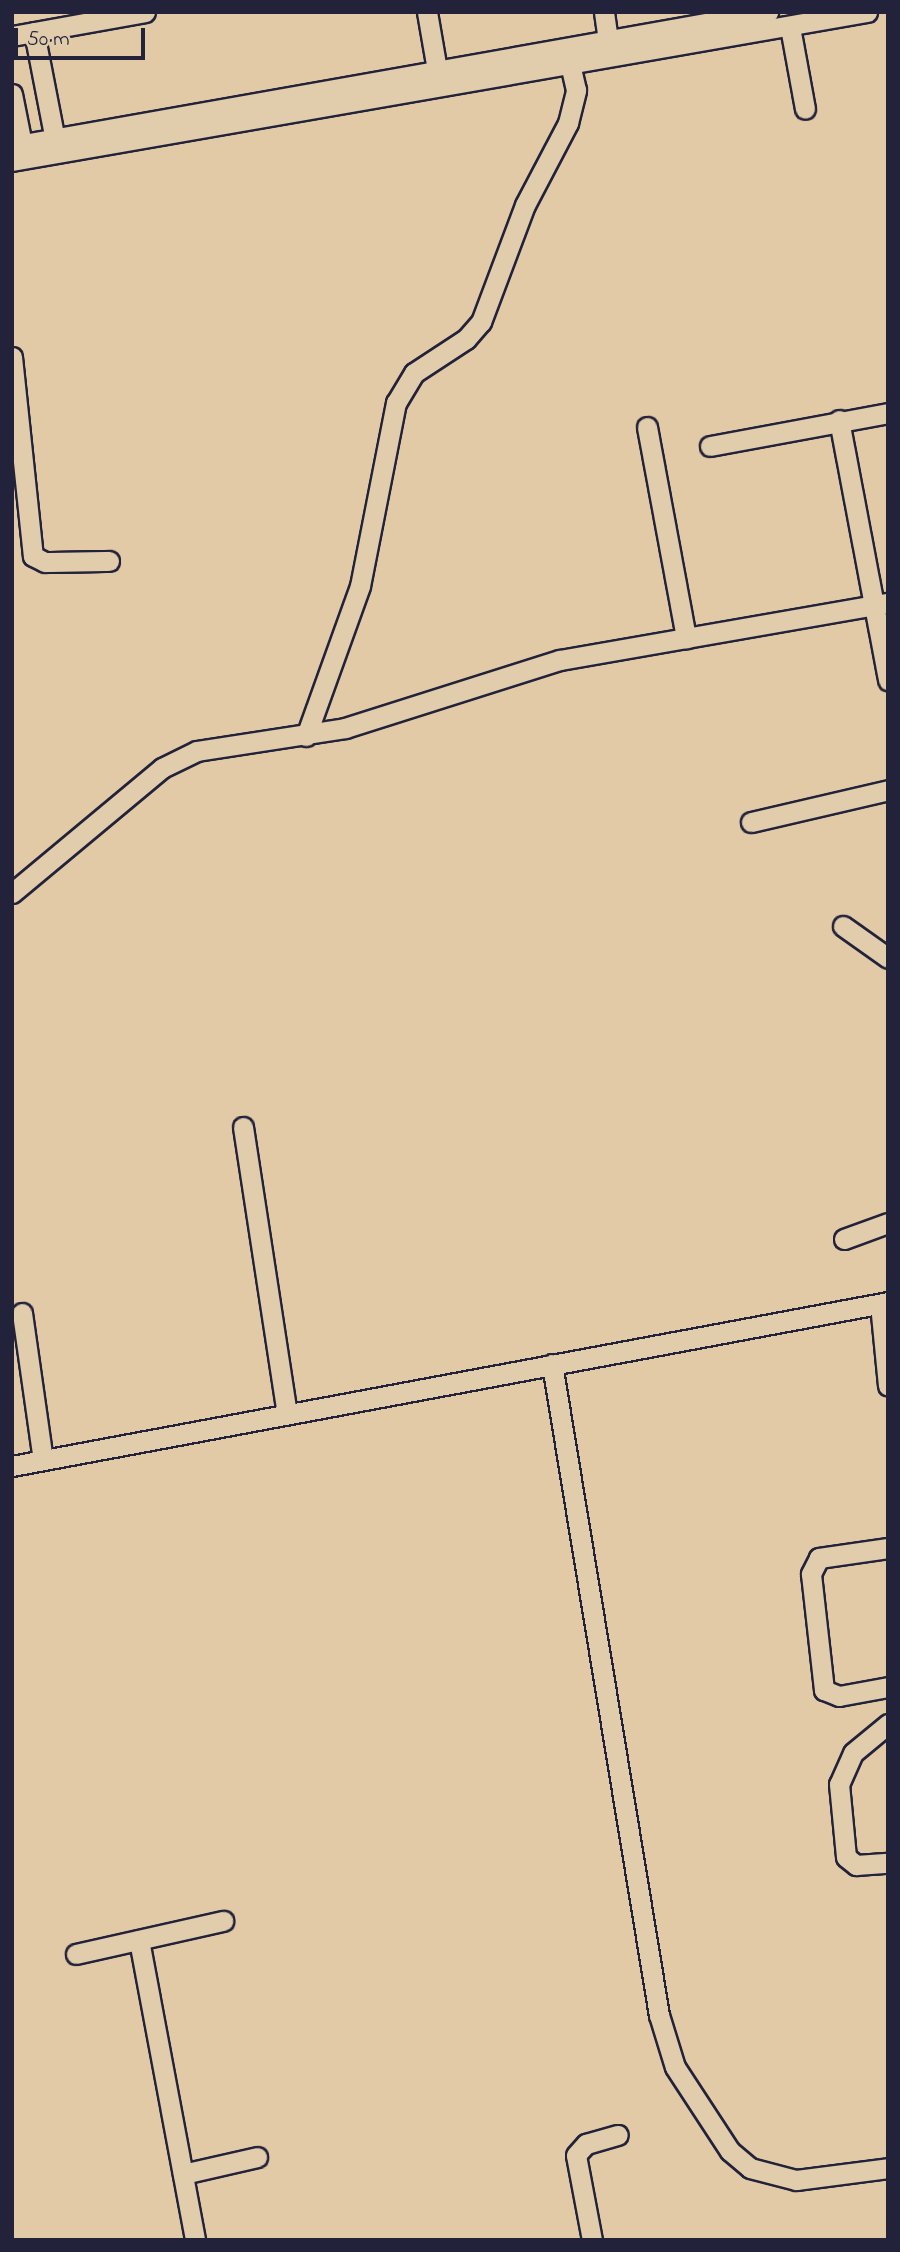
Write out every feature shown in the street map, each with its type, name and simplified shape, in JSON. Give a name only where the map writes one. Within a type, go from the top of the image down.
[{"type":"street","points":[[12,36],[121,14],[145,12]]},
{"type":"street","points":[[427,12],[437,70]]},
{"type":"street","points":[[604,12],[608,40]]},
{"type":"street","points":[[12,94],[17,145],[768,12]]},
{"type":"street","points":[[12,162],[867,12]]},
{"type":"street","points":[[790,27],[805,108]]},
{"type":"street","points":[[34,32],[55,139]]},
{"type":"street","points":[[306,736],[360,586],[396,403],[414,373],[466,339],[481,322],[525,205],[569,123],[576,90],[570,65]]},
{"type":"street","points":[[12,356],[33,556],[45,562],[109,561]]},
{"type":"street","points":[[710,446],[888,412]]},
{"type":"street","points":[[839,420],[881,604],[888,680]]},
{"type":"street","points":[[647,427],[685,638]]},
{"type":"street","points":[[12,892],[178,758],[215,746],[306,736],[377,719],[521,670],[881,604]]},
{"type":"street","points":[[751,822],[888,790]]},
{"type":"street","points":[[842,926],[888,958]]},
{"type":"street","points":[[243,1127],[287,1414]]},
{"type":"street","points":[[844,1239],[888,1223]]},
{"type":"street","points":[[12,1466],[884,1303],[888,1386]]},
{"type":"street","points":[[22,1313],[43,1460]]},
{"type":"street","points":[[552,1364],[659,2015],[675,2067],[730,2151],[750,2168],[796,2180],[888,2168]]},
{"type":"street","points":[[888,1548],[819,1558],[811,1574],[824,1690],[839,1696],[888,1687]]},
{"type":"street","points":[[888,1724],[853,1753],[839,1784],[846,1857],[856,1864],[888,1863]]},
{"type":"street","points":[[76,1954],[223,1921]]},
{"type":"street","points":[[139,1940],[195,2240]]},
{"type":"street","points":[[592,2240],[576,2155],[586,2144],[618,2135]]},
{"type":"street","points":[[183,2174],[257,2157]]}]
